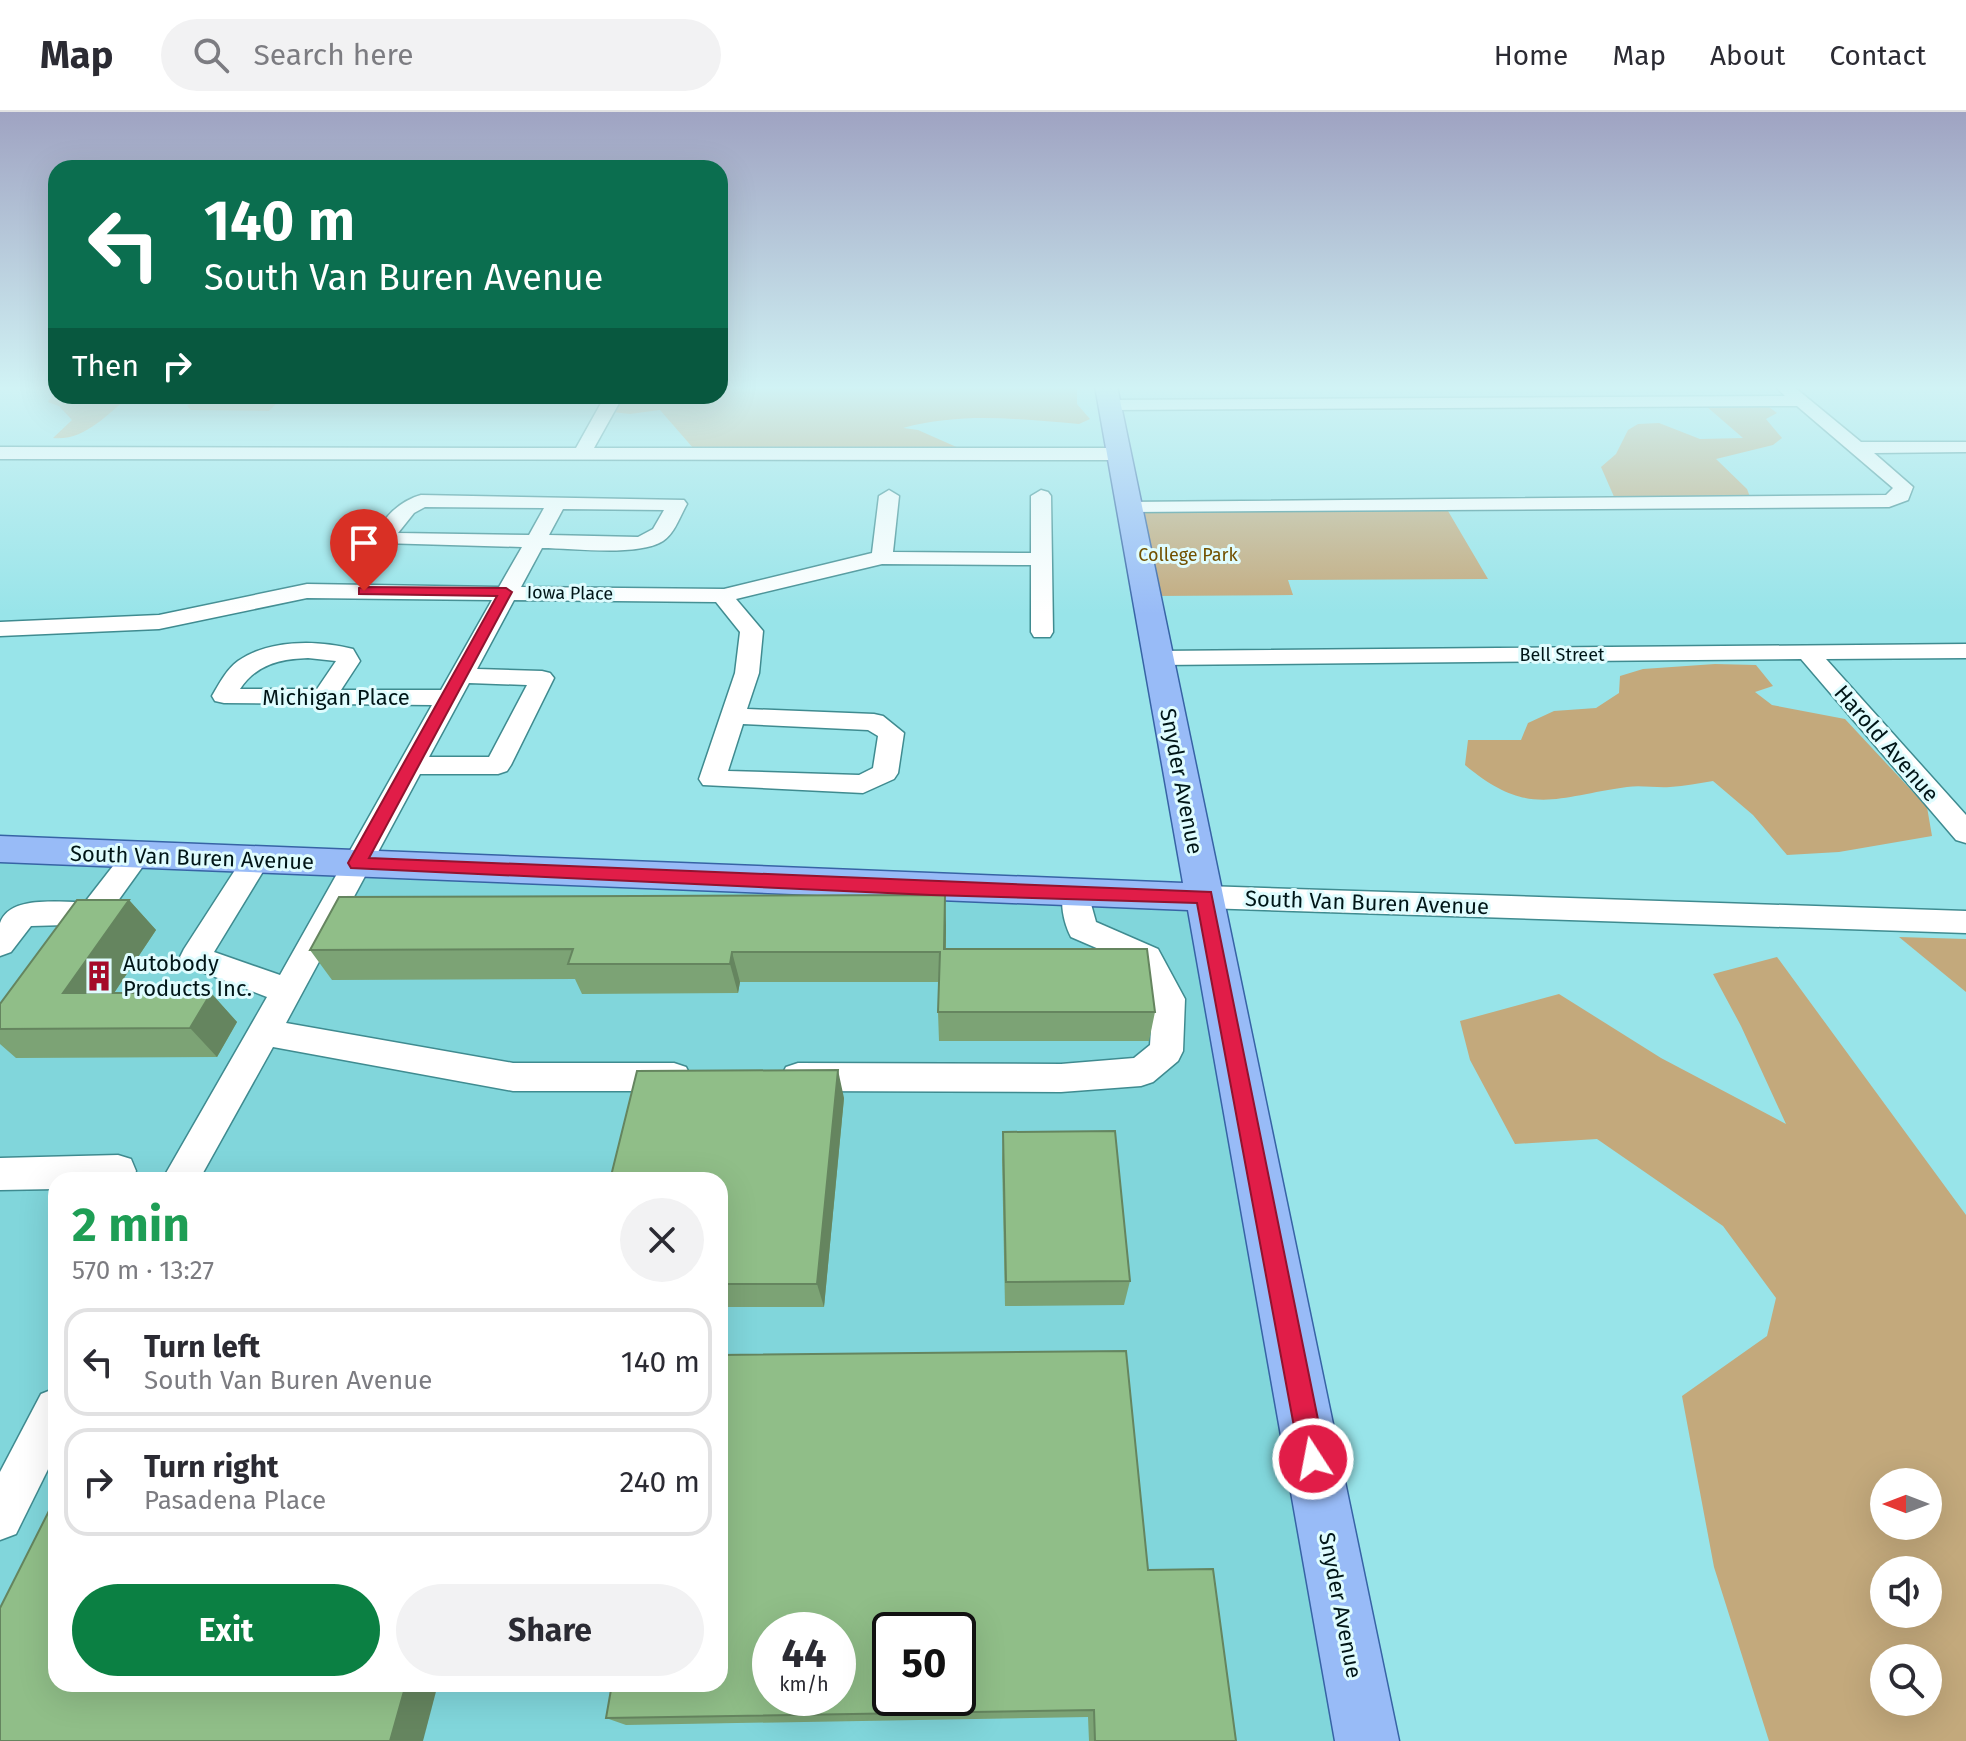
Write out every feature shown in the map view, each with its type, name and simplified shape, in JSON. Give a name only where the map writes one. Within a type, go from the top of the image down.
[{"type":"main road","name":"Snyder Avenue","points":[[1121,462],[1367,1741]]},
{"type":"main road","name":"South Van Buren Avenue","points":[[0,849],[1205,897]]},
{"type":"street","points":[[1130,506],[1889,501],[1901,496],[1903,487],[1874,462]]},
{"type":"street","points":[[882,558],[889,496]]},
{"type":"street","points":[[1041,496],[1042,632]]},
{"type":"street","points":[[421,501],[556,504],[677,504],[666,521],[664,532],[657,538],[640,543],[388,539],[388,529],[407,509],[421,501]]},
{"type":"street","points":[[185,1172],[556,504]]},
{"type":"street","name":"Iowa Place","points":[[0,629],[159,622],[307,591],[724,596],[882,558],[1042,559]]},
{"type":"street","points":[[724,596],[728,606],[752,631],[747,673],[712,779],[863,784],[885,773],[891,733],[874,722],[733,716]]},
{"type":"street","name":"Bell Street","points":[[1158,658],[1966,651]]},
{"type":"street","name":"Michigan Place","points":[[324,697],[348,661],[345,654],[314,652],[261,659],[238,674],[224,696],[324,697],[448,698]]},
{"type":"street","name":"Harold Avenue","points":[[1807,652],[1966,833]]},
{"type":"street","points":[[411,766],[498,765],[542,678],[461,676]]},
{"type":"street","points":[[57,960],[137,855]]},
{"type":"street","points":[[256,860],[195,957],[271,986],[288,989]]},
{"type":"street","points":[[763,1077],[1061,1078],[1141,1072],[1166,1051],[1169,999],[1147,957],[1082,929],[1076,894]]},
{"type":"street","name":"South Van Buren Avenue","points":[[1205,897],[1966,922]]},
{"type":"street","points":[[0,944],[23,915],[93,913]]},
{"type":"street","points":[[264,1032],[513,1077],[701,1077]]},
{"type":"street","points":[[79,1172],[118,1171]]},
{"type":"street","points":[[0,1174],[48,1173]]},
{"type":"street","points":[[0,1518],[48,1425]]},
{"type":"shaded area","points":[[0,849],[1205,897],[1367,1741],[0,1741]]},
{"type":"green space","points":[[1607,462],[1719,462],[1747,489],[1750,497],[1615,499],[1601,467]]},
{"type":"green space","name":"College Park","points":[[1448,511],[1488,579],[1288,580],[1293,595],[1155,596],[1141,512]]},
{"type":"green space","points":[[1715,664],[1756,665],[1773,686],[1755,692],[1772,705],[1845,719],[1927,807],[1932,836],[1839,852],[1787,855],[1753,815],[1713,781],[1670,787],[1627,787],[1543,800],[1507,792],[1487,782],[1465,765],[1468,740],[1521,740],[1528,723],[1554,711],[1596,708],[1619,693],[1620,676],[1643,669]]},
{"type":"green space","points":[[1899,937],[1966,939],[1966,992]]},
{"type":"green space","points":[[1777,957],[1966,1215],[1966,1741],[1769,1741],[1714,1567],[1682,1396],[1767,1336],[1776,1298],[1723,1226],[1597,1139],[1515,1144],[1470,1060],[1460,1021],[1559,994],[1661,1058],[1786,1124],[1741,1026],[1713,974]]},
{"type":"building","points":[[945,895],[944,949],[1147,949],[1155,1012],[938,1012],[940,952],[732,952],[730,964],[568,964],[573,949],[310,950],[339,897]]},
{"type":"building","points":[[77,900],[129,900],[63,993],[211,993],[190,1028],[0,1029],[0,1004]]},
{"type":"building","points":[[838,1070],[817,1284],[728,1284],[728,1172],[612,1172],[637,1071]]},
{"type":"building","points":[[1115,1131],[1130,1281],[1006,1282],[1003,1132]]},
{"type":"building","points":[[1126,1351],[1148,1570],[1213,1569],[1236,1741],[1095,1741],[1094,1710],[976,1712],[976,1612],[872,1612],[872,1714],[856,1714],[856,1612],[752,1612],[752,1716],[606,1718],[611,1692],[728,1692],[728,1355]]},
{"type":"building","points":[[48,1513],[48,1692],[404,1692],[390,1741],[0,1741],[0,1608]]},
{"type":"place","name":"Autobody Products Inc.","points":[[99,976]]},
{"type":"route","points":[[364,591],[506,592],[357,863],[931,889],[1205,897],[1313,1459]]}]
